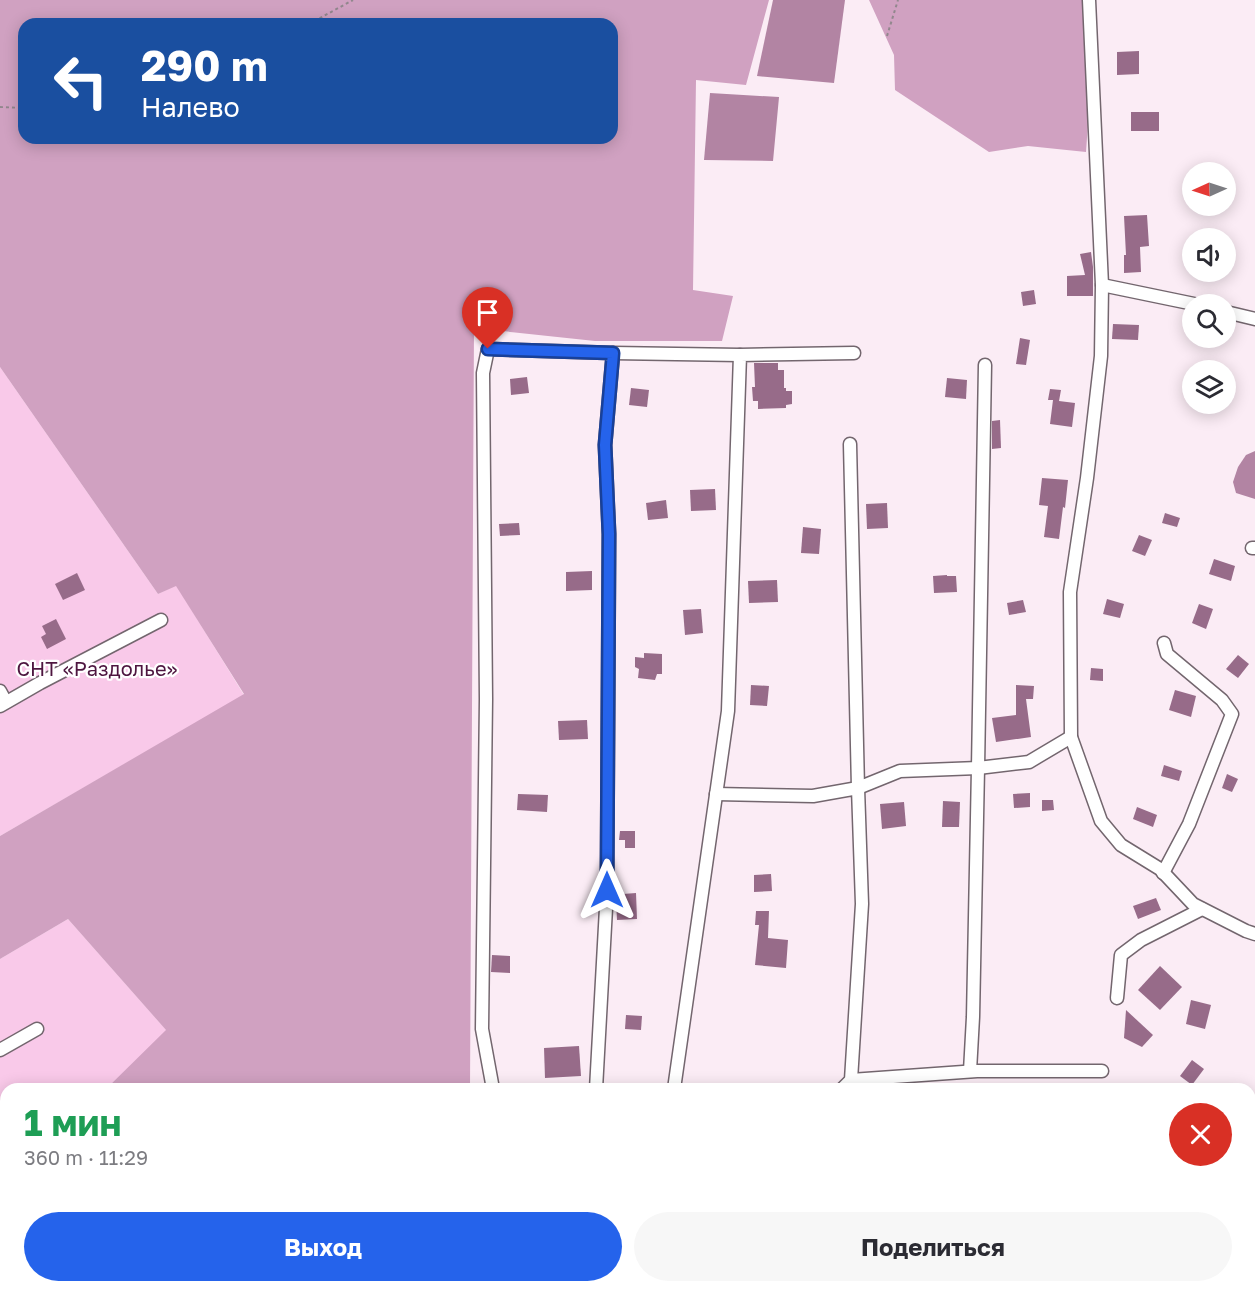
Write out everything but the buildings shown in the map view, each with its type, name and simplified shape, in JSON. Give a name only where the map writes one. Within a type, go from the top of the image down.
[{"type":"street","points":[[1089,0],[1102,285],[1101,357],[1087,478],[1070,592],[1071,737],[1101,821],[1121,845],[1160,869],[1193,904],[1255,934]]},
{"type":"street","points":[[1102,285],[1182,302]]},
{"type":"street","points":[[1236,314],[1255,319]]},
{"type":"street","points":[[492,1083],[482,1029],[486,699],[483,373],[488,349],[740,355],[854,353]]},
{"type":"street","points":[[596,1083],[607,890],[609,534],[605,445],[613,353]]},
{"type":"street","points":[[675,1083],[728,711],[740,355]]},
{"type":"street","points":[[970,1071],[973,1017],[985,365]]},
{"type":"street","points":[[847,1083],[862,904],[850,444]]},
{"type":"street","points":[[2,700],[161,620]]},
{"type":"street","points":[[1164,642],[1167,654],[1221,700],[1232,714],[1190,824],[1164,873]]},
{"type":"street","points":[[716,794],[813,796],[858,788],[900,771],[978,768],[1029,762],[1071,737]]},
{"type":"street","points":[[1117,998],[1121,955],[1141,940],[1202,909]]},
{"type":"street","points":[[0,1050],[37,1029]]},
{"type":"street","points":[[865,1083],[970,1071],[1102,1071]]},
{"type":"path","points":[[320,18],[353,0]]},
{"type":"path","points":[[887,36],[898,0]]},
{"type":"path","points":[[0,107],[18,108]]},
{"type":"green space","name":"СНТ «Раздолье»","points":[[0,367],[158,594],[176,585],[244,695],[0,836]]},
{"type":"green space","points":[[68,919],[167,1031],[112,1083],[0,1083],[0,959]]},
{"type":"shaded area","points":[[0,0],[769,0],[746,85],[696,80],[693,290],[733,296],[722,341],[595,341],[474,328],[470,1083],[112,1083],[166,1030],[68,919],[0,959],[0,836],[244,694],[176,586],[158,594],[0,367]]},
{"type":"shaded area","points":[[773,0],[845,0],[834,83],[757,76]]},
{"type":"shaded area","points":[[869,0],[1087,0],[1094,39],[1086,152],[1028,146],[989,152],[895,90],[894,55]]},
{"type":"shaded area","points":[[710,93],[779,97],[773,161],[704,160]]},
{"type":"shaded area","points":[[1255,451],[1255,499],[1236,493],[1233,482],[1238,467],[1246,455]]},
{"type":"route","points":[[488,349],[613,353],[605,445],[609,534],[607,890]]}]
